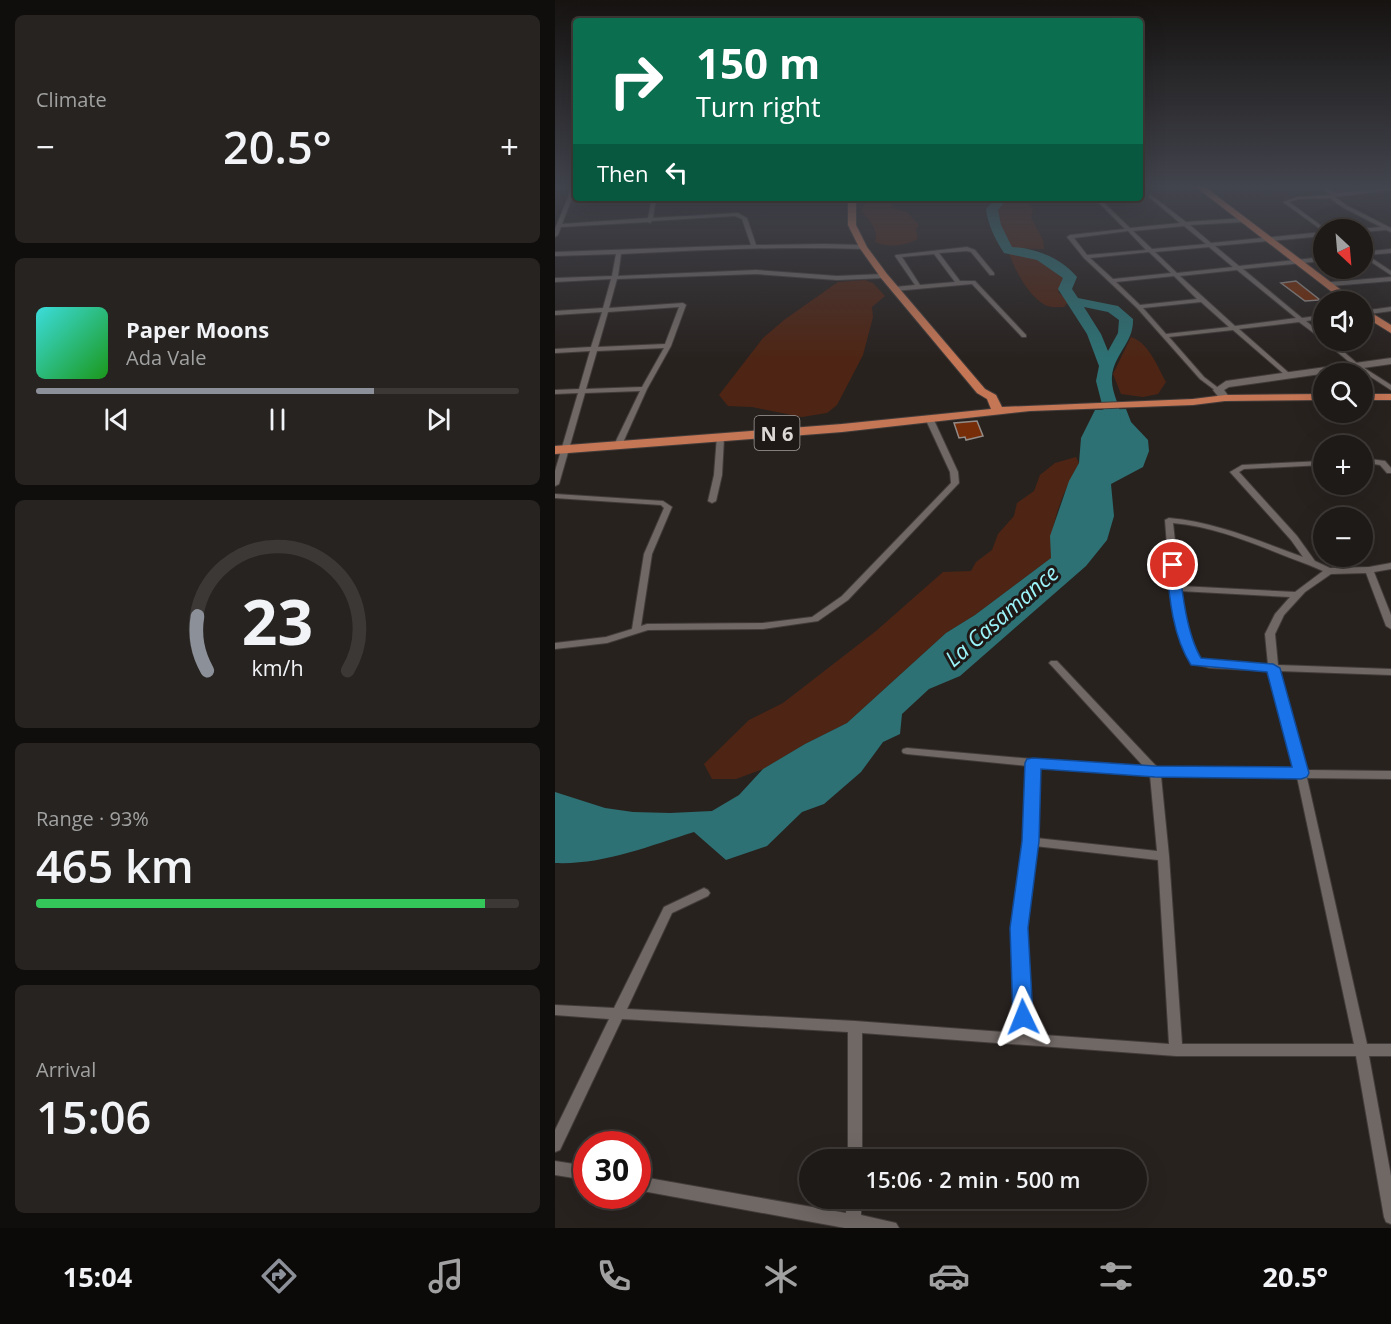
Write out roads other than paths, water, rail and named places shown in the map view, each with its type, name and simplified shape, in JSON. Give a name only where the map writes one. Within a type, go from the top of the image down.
[{"type":"main road","points":[[1275,244],[1338,291]]},
{"type":"main road","points":[[863,246],[884,276],[981,391],[992,398],[1015,406],[1030,408]]},
{"type":"main road","points":[[1373,318],[1391,330]]},
{"type":"main road","points":[[1373,363],[1391,361]]},
{"type":"main road","points":[[1222,394],[1225,384],[1313,371]]},
{"type":"main road","points":[[981,391],[985,412]]},
{"type":"main road","points":[[992,398],[998,411],[1193,402],[1222,394],[1313,397]]},
{"type":"main road","points":[[1373,397],[1391,397]]},
{"type":"main road","name":"N 6","points":[[560,450],[842,428],[998,411]]},
{"type":"street","points":[[1076,244],[1086,257],[1139,307],[1202,378],[1222,394]]},
{"type":"street","points":[[1142,244],[1287,374]]},
{"type":"street","points":[[1086,257],[1223,244]]},
{"type":"street","points":[[555,254],[619,254],[754,246],[863,246]]},
{"type":"street","points":[[1209,246],[1313,330]]},
{"type":"street","points":[[918,286],[899,256],[967,249],[973,251],[992,274]]},
{"type":"street","points":[[1373,253],[1391,251]]},
{"type":"street","points":[[935,252],[957,281]]},
{"type":"street","points":[[555,484],[560,450],[582,390],[615,276],[619,254]]},
{"type":"street","points":[[1113,281],[1313,260]]},
{"type":"street","points":[[1373,261],[1391,273]]},
{"type":"street","points":[[555,280],[756,272],[837,278],[884,276]]},
{"type":"street","points":[[1331,285],[1391,279]]},
{"type":"street","points":[[895,289],[957,281],[976,283],[1024,336]]},
{"type":"street","points":[[1139,307],[1202,300]]},
{"type":"street","points":[[555,313],[683,305],[668,346],[644,389],[618,445]]},
{"type":"street","points":[[1373,311],[1391,309]]},
{"type":"street","points":[[1166,336],[1313,318]]},
{"type":"street","points":[[555,351],[668,346]]},
{"type":"street","points":[[1339,351],[1354,363]]},
{"type":"street","points":[[1373,376],[1391,388]]},
{"type":"street","points":[[555,392],[644,389]]},
{"type":"street","points":[[555,646],[607,640],[636,630],[657,626],[789,624],[815,619],[845,598],[955,483],[954,471],[929,418]]},
{"type":"street","points":[[712,501],[718,475],[720,438]]},
{"type":"street","points":[[1373,462],[1382,463],[1391,471]]},
{"type":"street","points":[[1312,563],[1294,538],[1234,472],[1242,467],[1313,463]]},
{"type":"street","points":[[555,496],[663,503],[668,507],[648,554],[636,630]]},
{"type":"street","points":[[1391,566],[1369,570],[1329,571],[1207,526],[1186,520],[1169,520],[1175,588],[1188,649],[1197,662],[1273,668],[1391,672]]},
{"type":"street","points":[[1369,570],[1391,625]]},
{"type":"street","points":[[1329,571],[1297,595],[1280,614],[1271,634],[1273,668],[1301,773],[1361,1048],[1391,1217]]},
{"type":"street","points":[[1175,588],[1297,595]]},
{"type":"street","points":[[1054,663],[1155,772],[1176,1050]]},
{"type":"street","points":[[907,751],[1155,772],[1391,775]]},
{"type":"street","points":[[1024,1040],[1019,928],[1031,841],[1033,763]]},
{"type":"street","points":[[1031,841],[1163,856]]},
{"type":"street","points":[[555,1145],[668,910],[704,893]]},
{"type":"street","points":[[555,1010],[855,1027],[1176,1050],[1361,1048],[1391,1050]]},
{"type":"street","points":[[855,1027],[855,1149]]},
{"type":"street","points":[[555,1168],[573,1171]]},
{"type":"street","points":[[651,1186],[854,1225],[891,1228]]},
{"type":"street","points":[[854,1209],[854,1225]]},
{"type":"water","points":[[1126,409],[1131,422],[1148,440],[1149,451],[1143,467],[1111,484],[1114,516],[1107,540],[1086,566],[960,676],[929,689],[902,714],[900,734],[883,742],[861,772],[824,804],[802,812],[767,846],[726,860],[694,832],[608,858],[555,863],[555,792],[605,808],[633,812],[712,811],[739,795],[763,769],[847,723],[946,633],[975,615],[1051,558],[1050,536],[1069,481],[1079,463],[1081,438],[1095,410]]},
{"type":"waterway","name":"La Casamance","points":[[1005,244],[1008,250],[1034,254],[1056,265],[1070,277],[1065,289],[1073,301]]},
{"type":"waterway","name":"La Casamance","points":[[1073,301],[1113,309],[1126,319],[1125,333],[1104,375],[1105,388],[1114,418],[1110,436]]},
{"type":"waterway","points":[[1073,301],[1094,334],[1106,366]]}]
